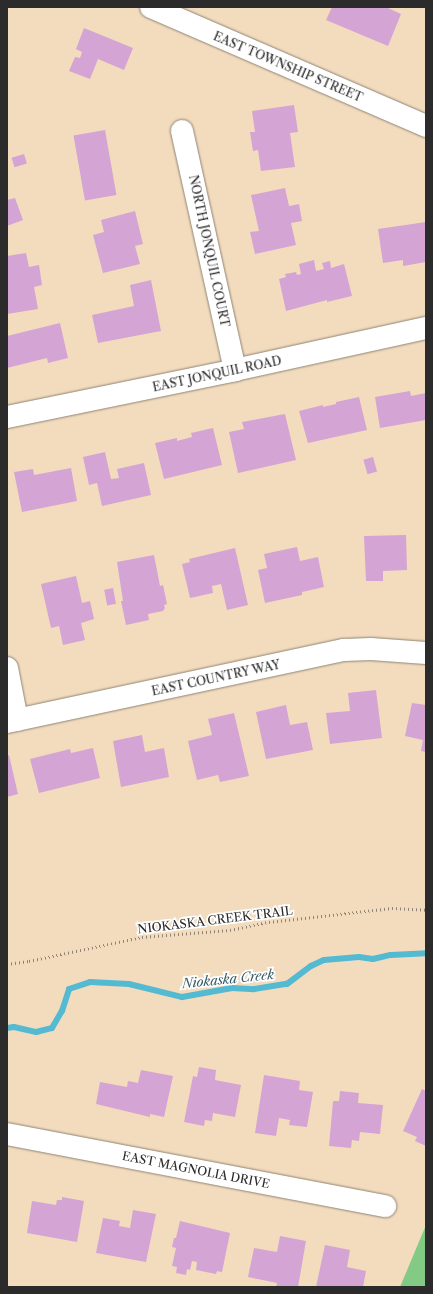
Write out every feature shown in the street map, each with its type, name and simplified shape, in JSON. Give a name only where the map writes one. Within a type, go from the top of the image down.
[{"type":"street","name":"EAST TOWNSHIP STREET","points":[[151,7],[426,126]]},
{"type":"street","name":"NORTH JONQUIL COURT","points":[[182,131],[235,370]]},
{"type":"street","name":"EAST JONQUIL ROAD","points":[[7,417],[235,370],[426,328]]},
{"type":"street","name":"EAST COUNTRY WAY","points":[[12,721],[344,650],[371,649],[426,654]]},
{"type":"street","points":[[7,668],[12,721]]},
{"type":"street","name":"EAST MAGNOLIA DRIVE","points":[[7,1134],[385,1206]]},
{"type":"path","name":"NIOKASKA CREEK TRAIL","points":[[7,964],[142,937],[230,930],[269,922],[392,908],[426,910]]},
{"type":"green space","points":[[426,1225],[426,1287],[400,1287]]},
{"type":"building","points":[[332,7],[386,7],[401,14],[388,46],[326,20]]},
{"type":"building","points":[[84,28],[133,48],[124,70],[98,59],[90,79],[69,71],[75,57],[80,58],[82,52],[76,49]]},
{"type":"building","points":[[294,105],[298,132],[290,133],[295,167],[261,171],[258,150],[253,151],[250,132],[255,132],[252,111]]},
{"type":"building","points":[[105,130],[116,195],[85,201],[73,136]]},
{"type":"building","points":[[24,154],[27,164],[14,167],[12,158]]},
{"type":"building","points":[[285,188],[289,206],[299,204],[302,221],[291,223],[296,245],[255,254],[250,232],[259,231],[251,195]]},
{"type":"building","points":[[15,198],[23,220],[7,226],[7,200]]},
{"type":"building","points":[[135,211],[143,244],[135,246],[140,264],[103,273],[93,235],[104,232],[101,220]]},
{"type":"building","points":[[426,222],[426,262],[403,266],[403,260],[383,263],[378,229]]},
{"type":"building","points":[[26,253],[29,267],[39,265],[42,285],[34,287],[38,309],[7,314],[7,256]]},
{"type":"building","points":[[314,260],[316,271],[324,269],[322,263],[330,261],[331,268],[344,264],[352,296],[327,302],[327,300],[286,311],[279,279],[286,277],[285,274],[296,272],[297,275],[301,274],[299,264]]},
{"type":"building","points":[[151,280],[161,331],[98,343],[92,315],[134,306],[130,285]]},
{"type":"building","points":[[60,323],[68,358],[48,363],[47,358],[7,368],[7,336]]},
{"type":"building","points":[[410,391],[411,396],[426,393],[426,420],[380,428],[375,397]]},
{"type":"building","points":[[359,397],[367,430],[308,443],[299,411],[323,405],[323,407],[336,404],[336,402]]},
{"type":"building","points":[[285,414],[296,460],[238,473],[229,432],[244,429],[242,422]]},
{"type":"building","points":[[213,428],[222,465],[164,479],[155,443],[177,438],[177,441],[192,437],[191,433]]},
{"type":"building","points":[[105,452],[111,479],[119,478],[117,469],[144,463],[151,495],[102,506],[97,483],[89,485],[83,457]]},
{"type":"building","points":[[373,457],[377,471],[368,474],[363,460]]},
{"type":"building","points":[[71,468],[77,501],[22,512],[14,472],[33,469],[34,475]]},
{"type":"building","points":[[406,535],[407,570],[383,571],[383,581],[366,581],[364,536]]},
{"type":"building","points":[[297,547],[300,561],[318,557],[324,587],[302,592],[302,595],[265,603],[258,570],[267,568],[264,554]]},
{"type":"building","points":[[235,548],[248,605],[227,610],[221,584],[212,586],[213,593],[190,598],[182,564],[190,562],[189,559]]},
{"type":"building","points":[[154,555],[160,586],[163,585],[167,604],[164,605],[165,608],[163,611],[148,614],[149,620],[126,625],[121,601],[123,601],[117,562]]},
{"type":"building","points":[[76,576],[82,603],[90,601],[94,619],[81,623],[85,640],[63,645],[59,626],[51,628],[41,584]]},
{"type":"building","points":[[113,588],[116,604],[107,605],[104,590]]},
{"type":"building","points":[[376,690],[382,738],[330,744],[326,713],[350,711],[348,693]]},
{"type":"building","points":[[412,703],[426,705],[426,752],[421,751],[423,740],[405,736]]},
{"type":"building","points":[[286,705],[290,725],[307,722],[313,750],[266,759],[256,712]]},
{"type":"building","points":[[234,713],[249,776],[220,782],[218,775],[197,780],[188,741],[212,735],[208,719]]},
{"type":"building","points":[[142,735],[145,752],[164,748],[169,777],[121,787],[113,741]]},
{"type":"building","points":[[93,748],[100,778],[39,793],[30,759],[70,749],[71,753]]},
{"type":"building","points":[[9,755],[18,794],[7,797],[7,756]]},
{"type":"building","points":[[199,1067],[216,1070],[215,1080],[241,1085],[235,1117],[213,1113],[212,1121],[205,1120],[204,1126],[184,1122],[193,1076],[197,1077]]},
{"type":"building","points":[[141,1070],[173,1076],[164,1117],[150,1114],[150,1117],[96,1104],[100,1082],[127,1087],[128,1081],[138,1083]]},
{"type":"building","points":[[264,1075],[300,1081],[299,1090],[313,1092],[307,1127],[289,1125],[290,1120],[279,1118],[276,1136],[255,1133]]},
{"type":"building","points":[[422,1089],[426,1091],[426,1146],[415,1141],[417,1137],[403,1131]]},
{"type":"building","points":[[340,1091],[359,1093],[358,1103],[383,1105],[380,1134],[360,1132],[359,1141],[352,1140],[351,1148],[329,1146],[333,1101],[339,1101]]},
{"type":"building","points":[[62,1197],[84,1201],[77,1242],[27,1233],[32,1201],[56,1205],[57,1200],[62,1200]]},
{"type":"building","points":[[133,1210],[156,1214],[146,1262],[96,1253],[103,1218],[120,1221],[119,1226],[130,1228]]},
{"type":"building","points":[[180,1221],[230,1233],[222,1272],[217,1271],[216,1274],[196,1270],[197,1262],[192,1261],[190,1270],[187,1269],[186,1275],[176,1273],[177,1267],[172,1266],[176,1248],[172,1247]]},
{"type":"building","points":[[280,1236],[306,1241],[298,1287],[276,1287],[277,1283],[248,1277],[254,1248],[277,1252]]},
{"type":"building","points":[[325,1245],[350,1250],[347,1267],[366,1271],[363,1287],[316,1287]]},
{"type":"waterway","name":"Niokaska Creek","points":[[7,1028],[14,1027],[36,1032],[52,1028],[62,1011],[69,989],[90,982],[129,984],[182,997],[232,988],[254,989],[287,984],[311,966],[324,960],[359,957],[373,959],[391,955],[426,953]]}]
